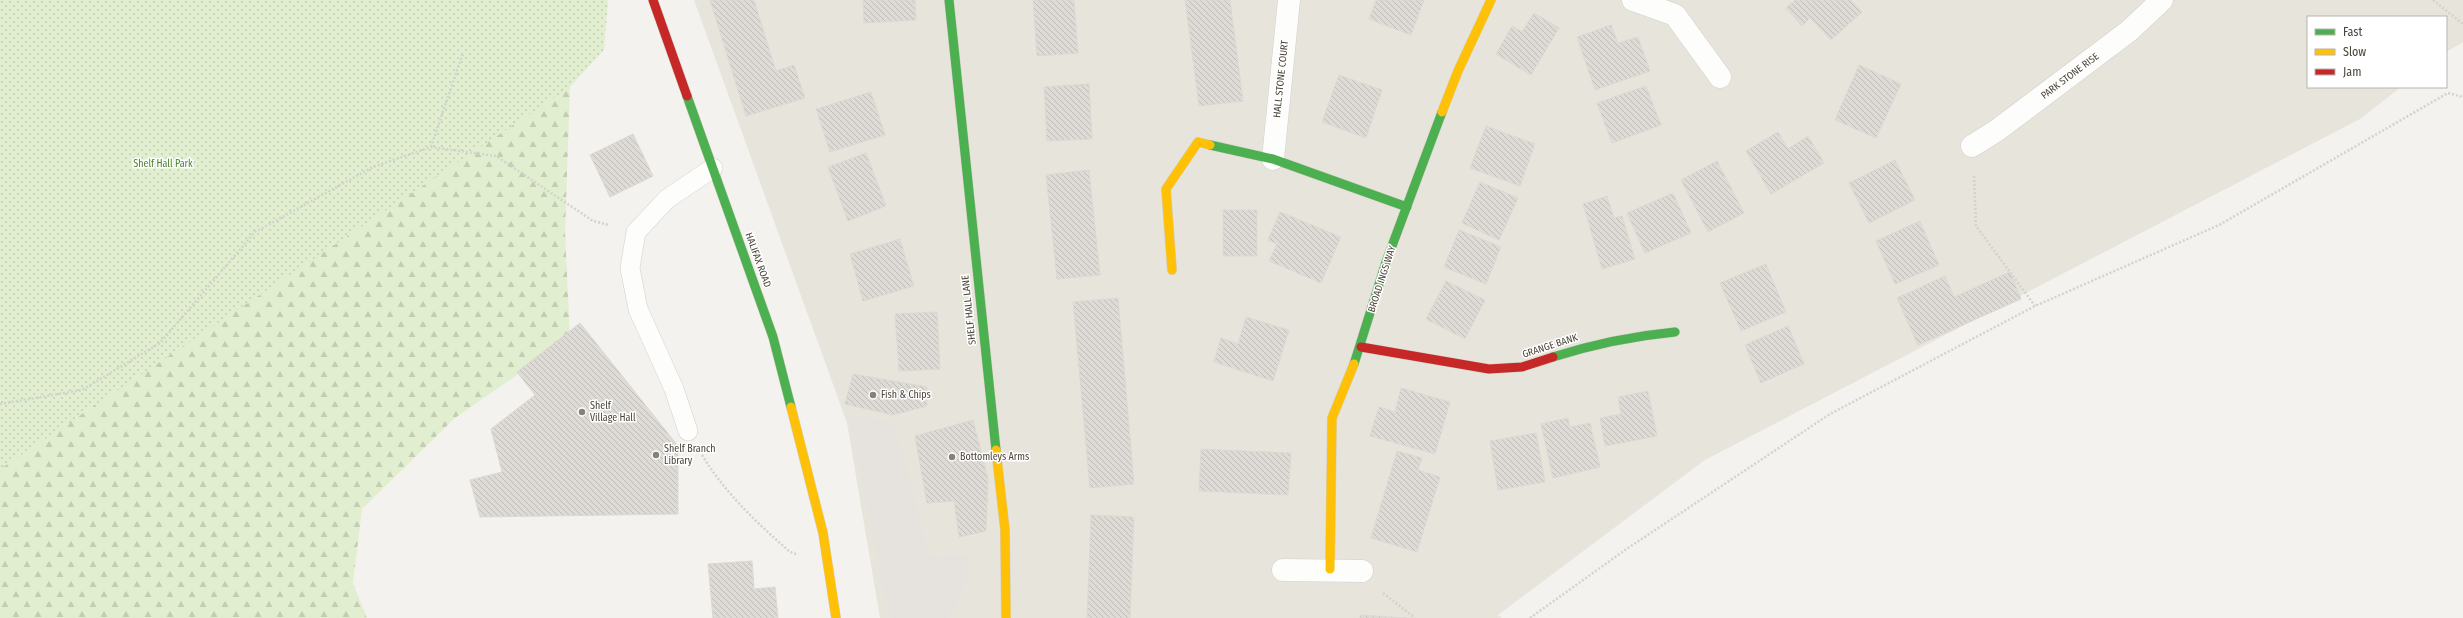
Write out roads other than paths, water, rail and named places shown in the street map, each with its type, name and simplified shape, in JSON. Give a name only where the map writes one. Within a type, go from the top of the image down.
[{"type":"main road","name":"HALIFAX ROAD","points":[[653,0],[774,338],[823,533],[836,618]]},
{"type":"main road","name":"SHELF HALL LANE","points":[[949,0],[970,217],[1005,530],[1006,618]]},
{"type":"main road","name":"BROAD INGS WAY","points":[[1330,570],[1332,418],[1362,347],[1386,262],[1458,71],[1491,0]]},
{"type":"main road","points":[[1172,270],[1166,188],[1198,142],[1273,159],[1407,207]]},
{"type":"main road","name":"GRANGE BANK","points":[[1362,347],[1489,369],[1522,367],[1589,345],[1639,335],[1675,332]]},
{"type":"street","name":"HALL STONE COURT","points":[[1273,159],[1289,0]]},
{"type":"street","points":[[1633,0],[1675,15],[1720,77]]},
{"type":"street","name":"PARK STONE RISE","points":[[1972,146],[2130,31],[2162,0]]},
{"type":"street","points":[[1283,570],[1362,571]]},
{"type":"lane","points":[[688,431],[674,389],[638,310],[630,268],[636,232],[667,199],[713,168]]},
{"type":"place","name":"Fish & Chips","points":[[873,395]]},
{"type":"place","name":"Shelf Village Hall","points":[[582,412]]},
{"type":"place","name":"Shelf Branch Library","points":[[656,455]]},
{"type":"place","name":"Bottomleys Arms","points":[[952,457]]},
{"type":"park label","name":"Shelf Hall Park","points":[[163,164]]}]
